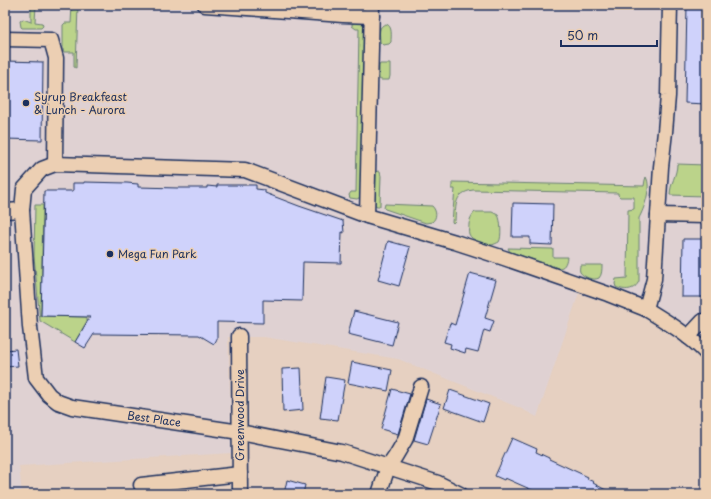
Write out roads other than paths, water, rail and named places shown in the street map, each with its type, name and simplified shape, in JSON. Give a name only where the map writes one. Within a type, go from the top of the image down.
[{"type":"street","points":[[205,5],[343,15],[372,10],[367,216]]},
{"type":"street","points":[[646,309],[654,279],[661,167],[668,96],[668,38],[670,5]]},
{"type":"street","points":[[5,39],[51,40],[56,58],[54,164],[245,170],[367,216],[504,258],[608,294],[646,309],[688,337],[706,353]]},
{"type":"street","name":"Best Place","points":[[54,164],[42,169],[24,189],[22,210],[30,327],[36,378],[49,395],[58,402],[72,407],[240,432],[342,452],[438,483],[460,494]]},
{"type":"street","points":[[5,211],[22,210]]},
{"type":"street","points":[[658,215],[706,216]]},
{"type":"street","points":[[688,337],[703,321],[706,321]]},
{"type":"street","name":"Greenwood Drive","points":[[239,336],[240,494]]},
{"type":"street","points":[[379,494],[388,467],[405,440],[421,387]]},
{"type":"street","points":[[141,485],[240,474]]},
{"type":"place","name":"Syrup Breakfeast & Lunch - Aurora","points":[[26,103]]},
{"type":"place","name":"Mega Fun Park","points":[[110,254]]}]
